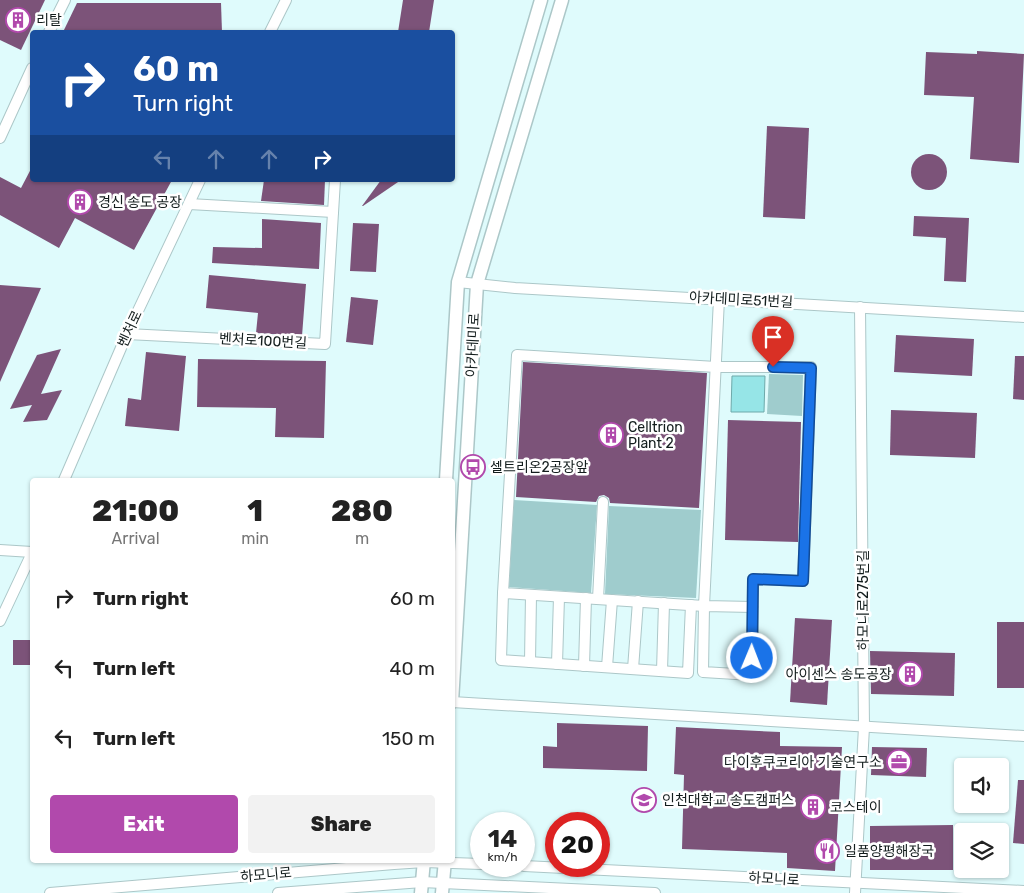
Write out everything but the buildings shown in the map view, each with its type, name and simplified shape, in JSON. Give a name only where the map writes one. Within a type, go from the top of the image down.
[{"type":"main road","name":"아카데미로","points":[[446,478],[458,282],[542,0]]},
{"type":"main road","name":"아카데미로","points":[[455,652],[477,284],[562,0]]},
{"type":"main road","points":[[422,887],[424,863]]},
{"type":"main road","points":[[442,888],[444,863]]},
{"type":"street","points":[[50,30],[64,0]]},
{"type":"street","points":[[271,30],[286,0]]},
{"type":"street","points":[[0,138],[30,72]]},
{"type":"street","name":"벤처로","points":[[65,478],[127,334],[199,182]]},
{"type":"street","name":"벤처로100번길","points":[[127,334],[325,344],[335,182]]},
{"type":"street","points":[[189,204],[333,212]]},
{"type":"street","name":"아카데미로51번길","points":[[458,282],[524,289],[1024,317]]},
{"type":"street","points":[[691,605],[688,673],[501,660],[503,593],[517,355],[716,367],[811,368],[803,581],[753,579],[752,675],[703,672],[704,606],[716,367],[719,299]]},
{"type":"street","name":"하모니로275번길","points":[[855,888],[864,727],[860,307]]},
{"type":"street","points":[[598,599],[603,502]]},
{"type":"street","points":[[0,550],[30,552]]},
{"type":"street","points":[[0,621],[30,556]]},
{"type":"street","points":[[503,593],[704,606],[753,607]]},
{"type":"street","points":[[530,662],[531,595]]},
{"type":"street","points":[[557,664],[560,596]]},
{"type":"street","points":[[584,666],[586,598]]},
{"type":"street","points":[[607,667],[612,600]]},
{"type":"street","points":[[633,669],[638,601]]},
{"type":"street","points":[[662,671],[664,603]]},
{"type":"street","points":[[455,702],[1024,736]]},
{"type":"street","name":"하모니로","points":[[455,862],[470,863]]},
{"type":"street","name":"하모니로","points":[[50,893],[158,889],[405,863]]},
{"type":"street","name":"하모니로","points":[[535,867],[855,888],[1024,891]]},
{"type":"street","name":"하모니로","points":[[278,893],[422,887],[655,893]]},
{"type":"shaded area","points":[[769,374],[803,375],[802,416],[767,414]]},
{"type":"shaded area","points":[[732,376],[765,376],[764,412],[731,412]]},
{"type":"shaded area","points":[[514,500],[597,505],[591,593],[509,587]]},
{"type":"shaded area","points":[[609,506],[701,510],[696,598],[605,594]]},
{"type":"place","name":"리탈","points":[[18,20]]},
{"type":"place","name":"경신 송도 공장","points":[[80,202]]},
{"type":"place","name":"Celltrion Plant 2","points":[[611,435]]},
{"type":"place","name":"셀트리온2공장앞","points":[[473,467]]},
{"type":"place","name":"아이센스 송도공장","points":[[910,674]]},
{"type":"place","name":"다이후쿠코리아 기술연구소","points":[[899,762]]},
{"type":"place","name":"인천대학교 송도캠퍼스","points":[[644,800]]},
{"type":"place","name":"코스테이","points":[[813,807]]},
{"type":"place","name":"일품양평해장국","points":[[827,851]]},
{"type":"route","points":[[752,658],[753,579],[803,581],[811,368],[773,367]]}]
